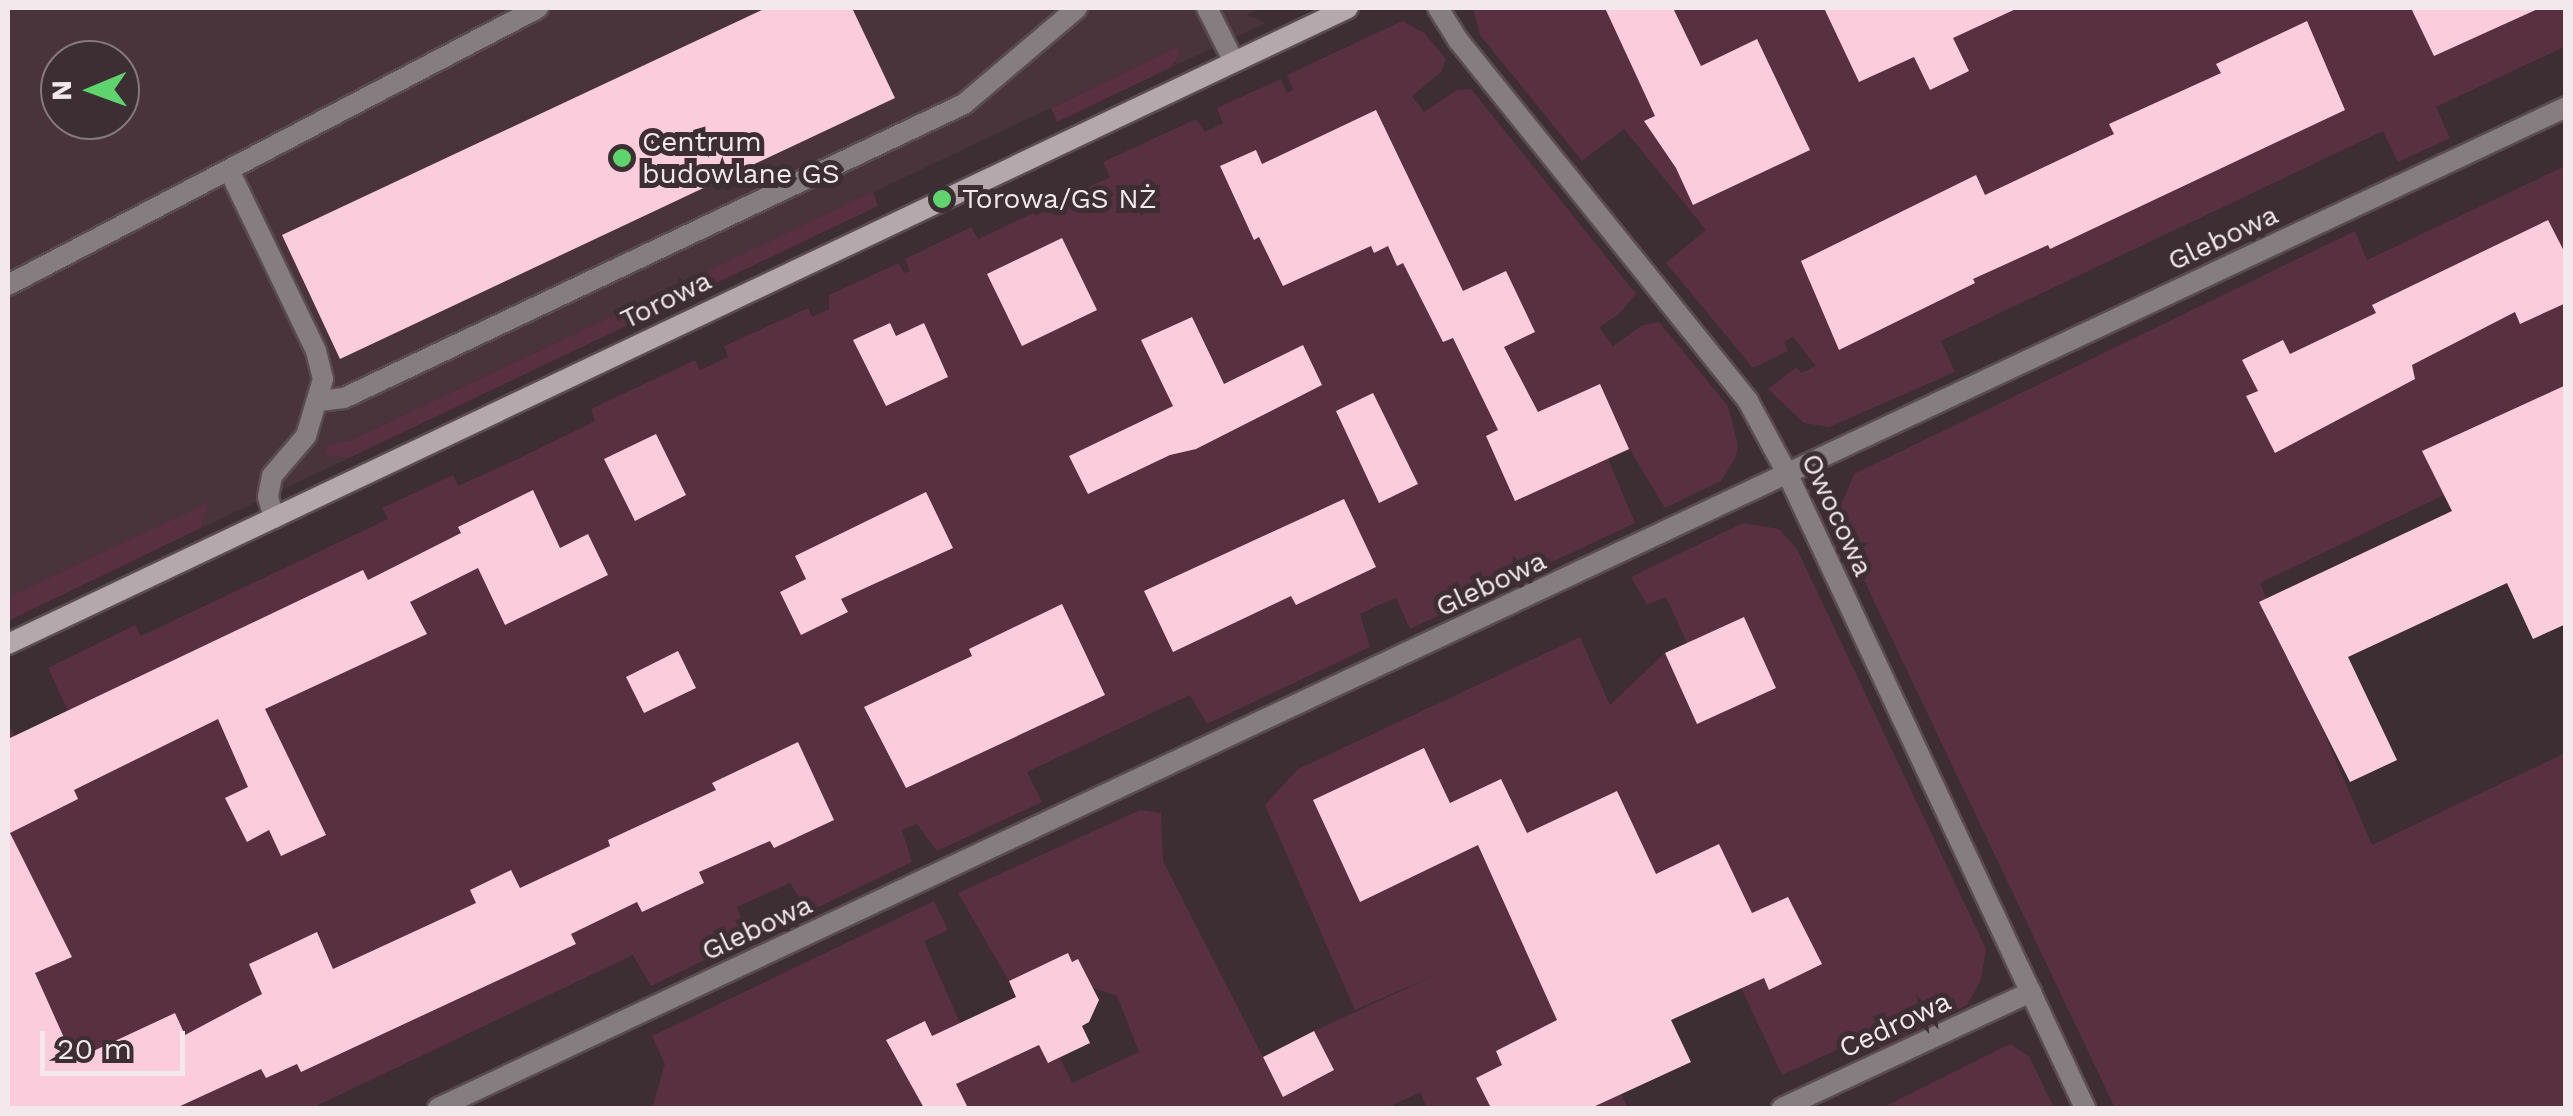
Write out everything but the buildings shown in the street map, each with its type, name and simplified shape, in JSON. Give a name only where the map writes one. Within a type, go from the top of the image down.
[{"type":"street","points":[[8,285],[538,8]]},
{"type":"street","points":[[320,400],[344,398],[964,104],[1076,8]]},
{"type":"street","points":[[1207,8],[1234,62]]},
{"type":"street","name":"Torowa","points":[[8,644],[1348,8]]},
{"type":"street","name":"Owocowa","points":[[1438,8],[1458,40],[1748,401],[1788,474],[2086,1108]]},
{"type":"street","name":"Glebowa","points":[[438,1108],[2566,107]]},
{"type":"street","points":[[228,170],[316,351],[323,378],[320,400],[306,436],[272,476],[268,496],[274,518]]},
{"type":"street","name":"Cedrowa","points":[[1782,1108],[2030,992]]},
{"type":"shaded area","points":[[8,8],[1261,8],[1247,15],[1266,23],[1170,68],[1176,63],[1179,47],[351,440],[328,445],[324,455],[349,458],[201,528],[207,504],[8,597]]},
{"type":"shaded area","points":[[1473,8],[2565,8],[2566,46],[2436,107],[2450,138],[2398,162],[2383,131],[1941,341],[1955,372],[1829,427],[1804,423],[1768,389],[1797,367],[1801,373],[1816,366],[1793,337],[1784,342],[1788,351],[1753,368],[1666,263],[1706,230],[1624,129],[1582,161],[1480,35]]},
{"type":"shaded area","points":[[1402,21],[1424,33],[1446,59],[1441,72],[1412,96],[1424,112],[1457,90],[1471,89],[1636,294],[1618,315],[1599,327],[1613,346],[1641,326],[1659,322],[1728,406],[1738,445],[1735,459],[1721,481],[1665,508],[1630,450],[1608,459],[1635,523],[1410,629],[1396,598],[1381,604],[1360,614],[1370,647],[1207,724],[1190,695],[1027,772],[1042,802],[937,851],[917,824],[902,830],[912,862],[808,912],[790,883],[737,907],[748,939],[651,986],[633,955],[312,1108],[8,1108],[8,724],[15,736],[63,770],[90,757],[48,668],[135,625],[141,636],[388,519],[382,508],[453,475],[458,486],[522,457],[595,421],[591,409],[695,360],[700,370],[728,357],[724,346],[808,308],[812,317],[829,309],[829,295],[899,263],[904,273],[910,271],[905,259],[971,227],[978,239],[1110,177],[1103,162],[1196,119],[1205,132],[1223,123],[1217,108],[1281,79],[1287,93],[1293,90],[1287,75]]},
{"type":"shaded area","points":[[1180,46],[1179,56],[1170,68],[1057,122],[1051,108]]},
{"type":"shaded area","points":[[2565,166],[2565,437],[2260,583],[2372,845],[2565,753],[2565,1108],[2115,1108],[1835,519],[1854,474],[2355,231],[2367,260]]},
{"type":"shaded area","points":[[873,192],[878,206],[349,458],[324,455],[328,445],[351,440]]},
{"type":"shaded area","points":[[208,503],[201,528],[8,621],[8,597]]},
{"type":"shaded area","points":[[1743,523],[1779,529],[1797,549],[1986,949],[1981,980],[1967,1005],[1881,1048],[1863,1038],[1782,1075],[1697,894],[1642,921],[1616,791],[1574,811],[1552,954],[1628,1108],[1584,1108],[1543,1027],[1496,1051],[1503,1065],[1477,1078],[1491,1108],[1427,1108],[1420,1092],[1387,1108],[645,1108],[653,1105],[665,1064],[652,1036],[934,901],[948,930],[924,941],[970,1045],[1039,1045],[1048,1063],[1060,1058],[1072,1083],[1139,1052],[1117,996],[1082,984],[1068,954],[1009,981],[958,893],[1140,810],[1161,813],[1163,861],[1283,1096],[1334,1071],[1314,1031],[1440,973],[1355,1010],[1265,805],[1298,769],[1580,637],[1610,705],[1665,653],[1697,724],[1775,688],[1744,617],[1687,643],[1666,597],[1647,605],[1631,577]]},
{"type":"shaded area","points":[[2010,1044],[2029,1056],[2054,1108],[1882,1108]]},
{"type":"place","name":"Centrum budowlane GS","points":[[622,158]]},
{"type":"place","name":"Torowa/GS NŻ","points":[[942,199]]}]
